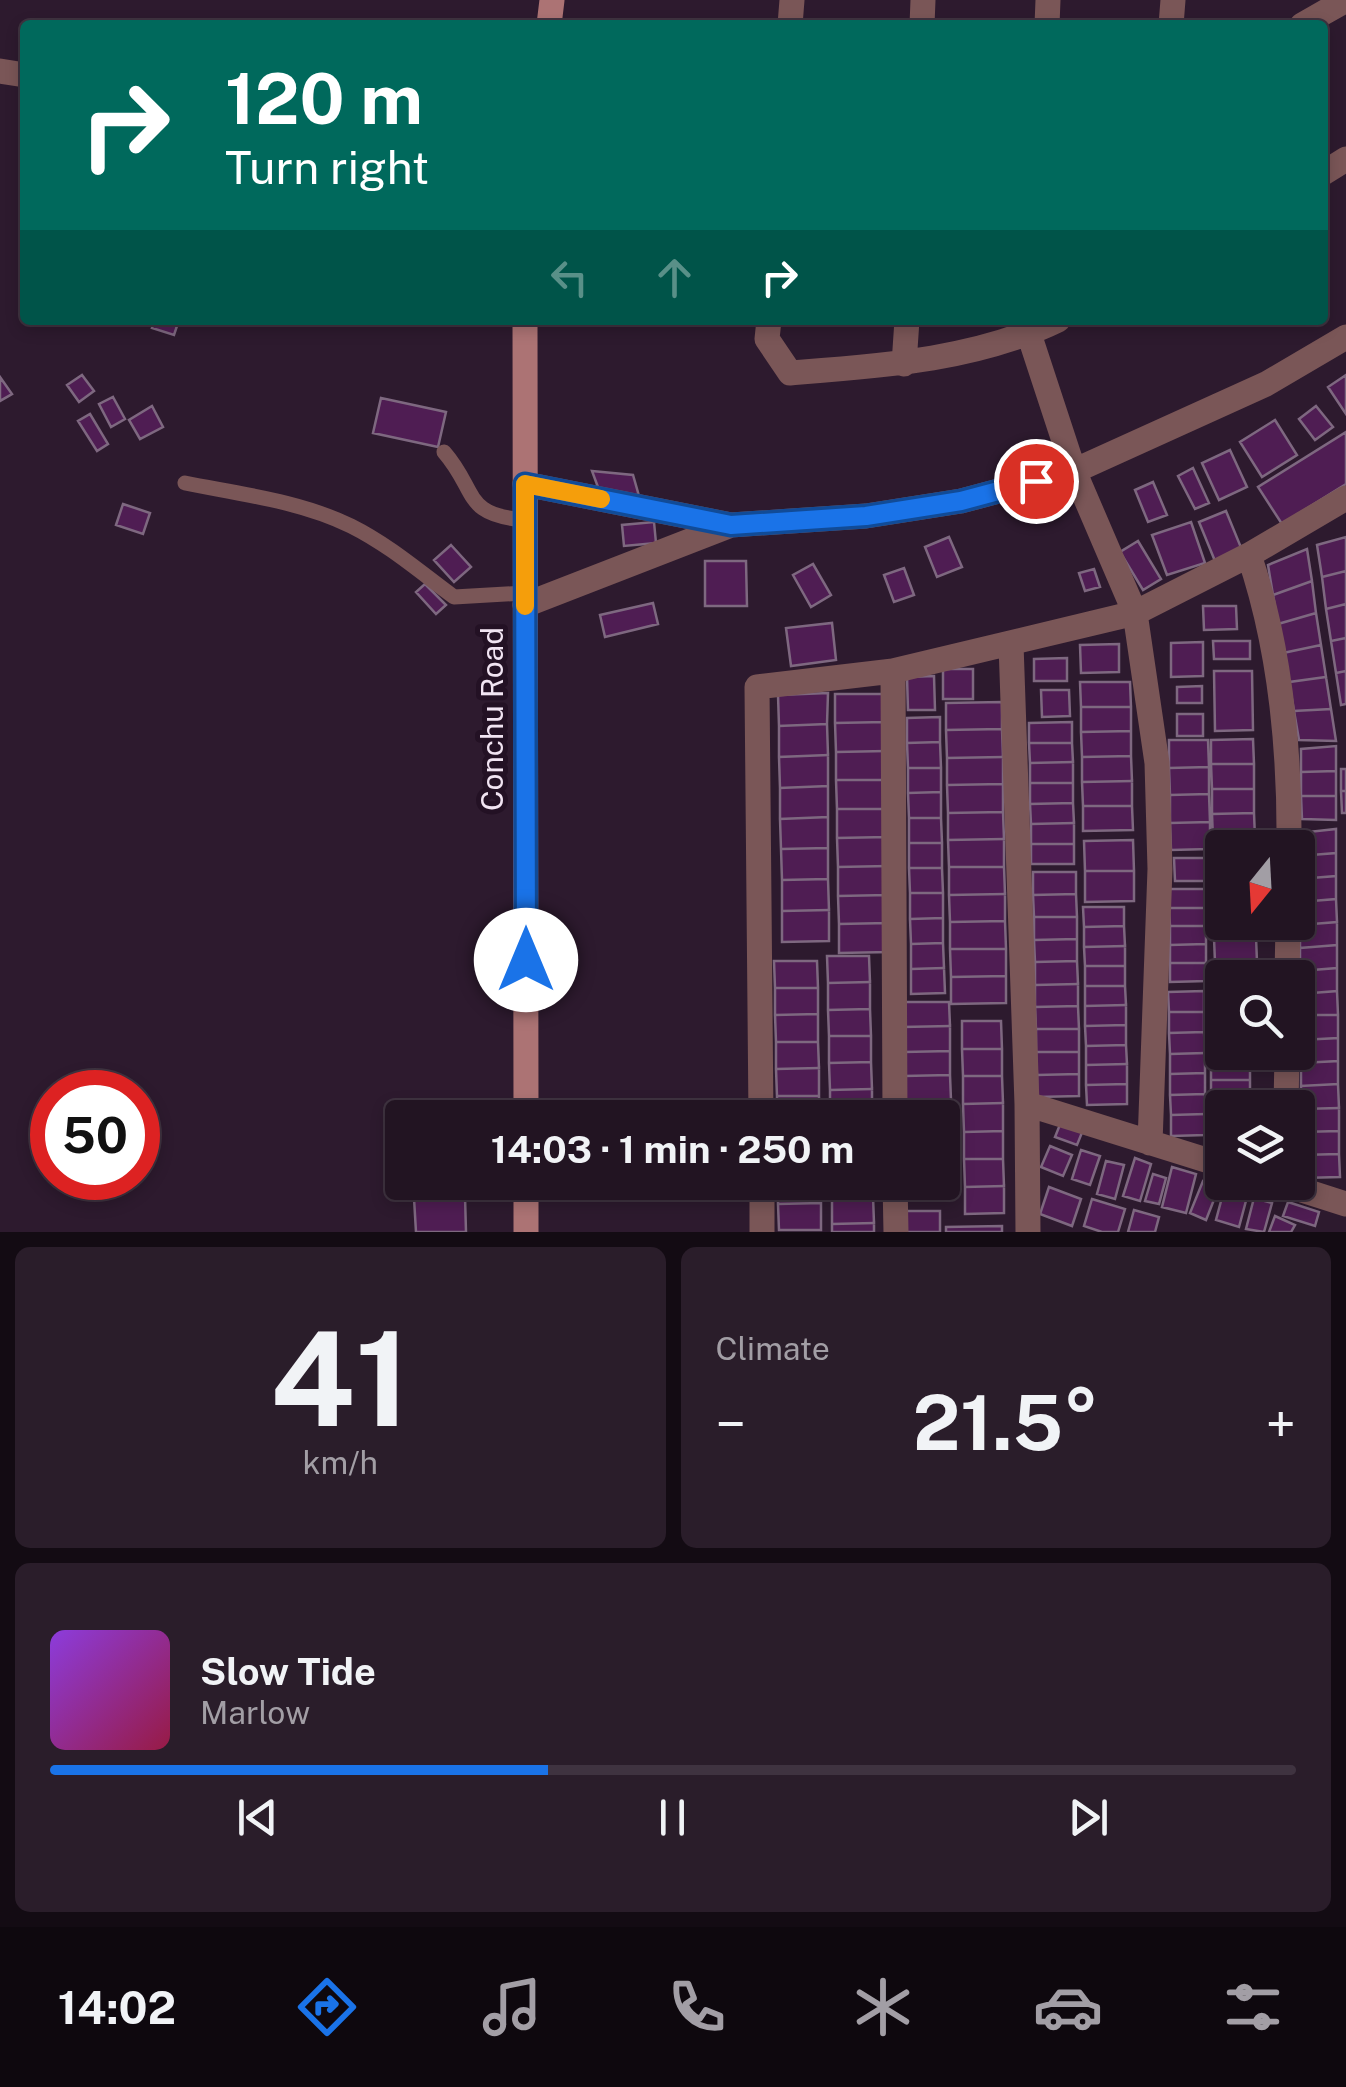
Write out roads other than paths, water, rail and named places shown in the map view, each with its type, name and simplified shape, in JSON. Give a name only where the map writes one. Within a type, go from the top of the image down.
[{"type":"main road","name":"Conchu Road","points":[[525,325],[526,1100]]},
{"type":"main road","points":[[526,1200],[526,1232]]},
{"type":"street","points":[[1311,20],[1346,0]]},
{"type":"street","points":[[768,325],[767,339],[790,374],[904,364],[1030,327],[1074,471],[1135,613],[1157,763],[1160,869],[1150,1142]]},
{"type":"street","points":[[904,364],[906,325]]},
{"type":"street","points":[[525,484],[731,525],[866,516],[961,501],[1074,471],[1266,384],[1346,337]]},
{"type":"street","points":[[761,1100],[758,686],[892,670],[1135,613],[1249,556],[1346,498]]},
{"type":"street","points":[[525,599],[731,525]]},
{"type":"street","points":[[1249,556],[1266,607],[1280,689],[1290,791],[1289,830]]},
{"type":"street","points":[[1011,644],[1028,1232]]},
{"type":"street","points":[[892,670],[895,1100]]},
{"type":"street","points":[[1027,1104],[1205,1160]]},
{"type":"street","points":[[1315,1194],[1346,1204]]},
{"type":"street","points":[[762,1200],[762,1232]]},
{"type":"street","points":[[896,1200],[896,1232]]},
{"type":"lane","points":[[444,452],[459,468],[469,496],[486,513],[525,520]]},
{"type":"lane","points":[[185,483],[280,502],[346,524],[378,540],[454,598],[525,599]]}]
